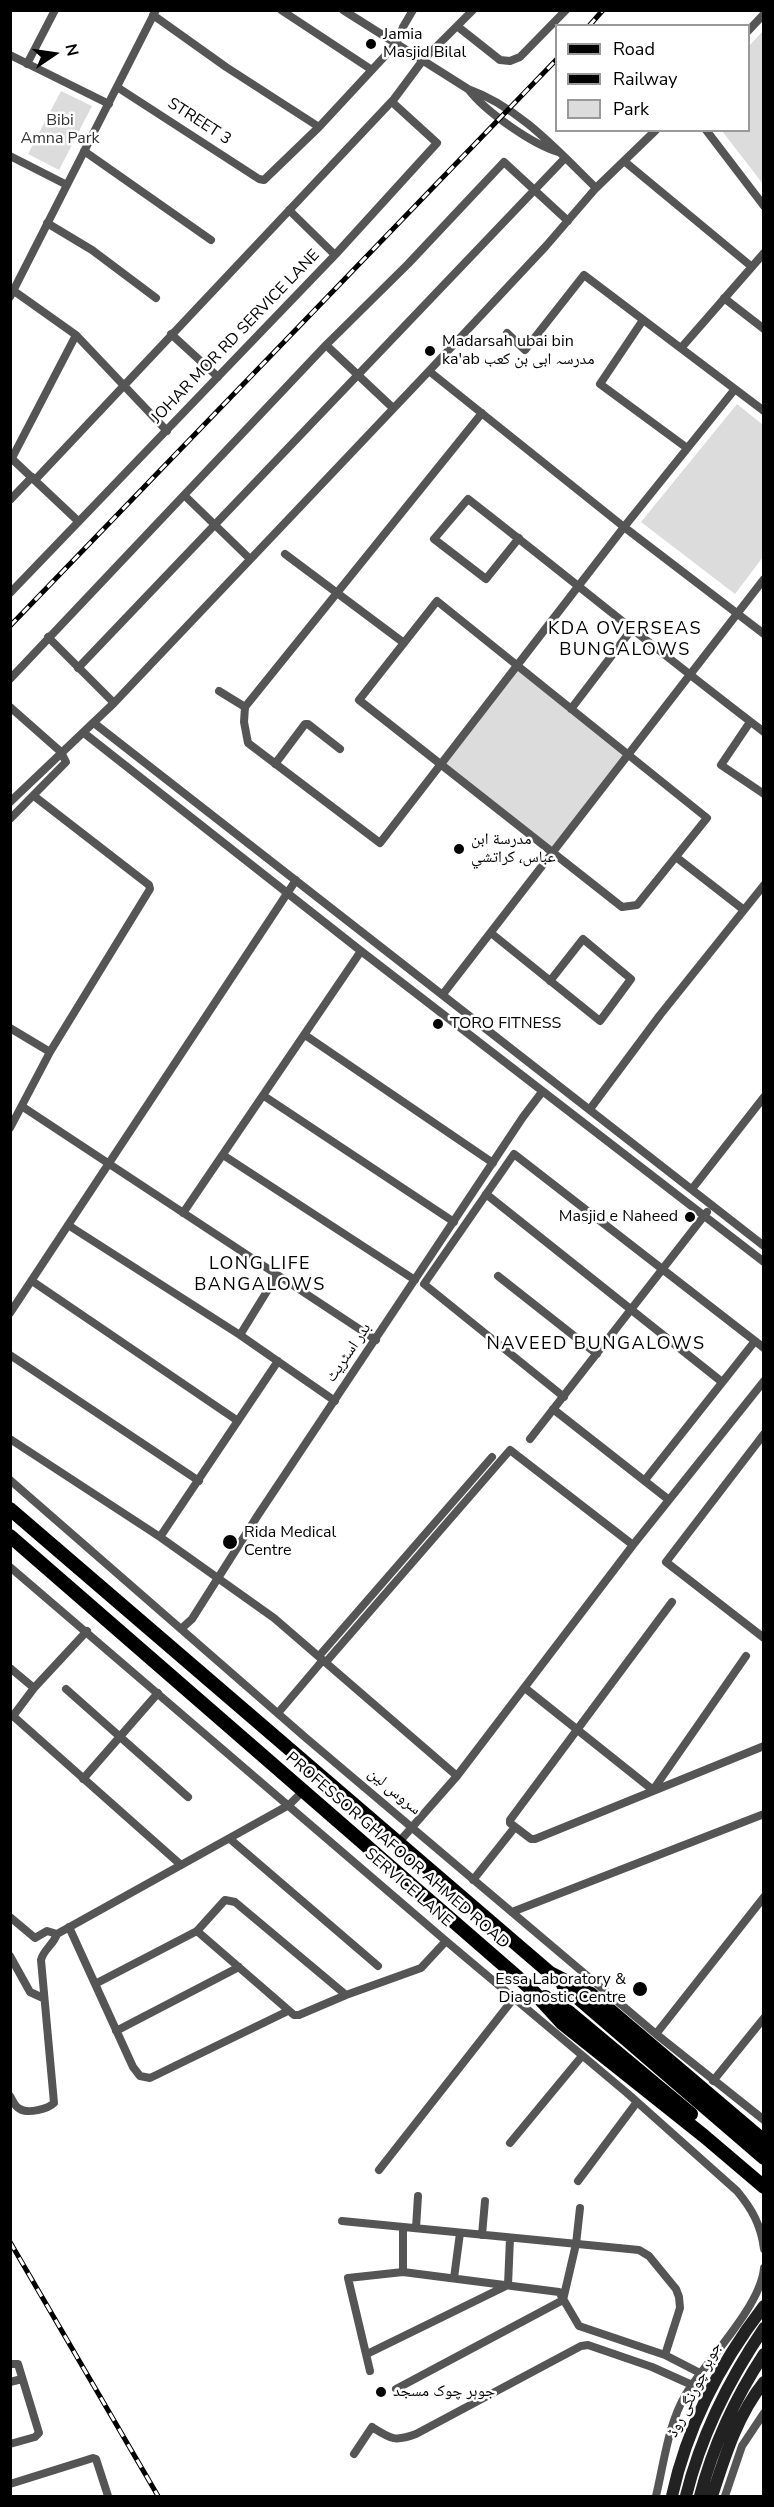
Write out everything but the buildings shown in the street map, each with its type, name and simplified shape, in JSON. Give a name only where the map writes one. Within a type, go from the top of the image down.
[{"type":"main road","points":[[10,1509],[764,2158]]},
{"type":"main road","name":"PROFESSOR GHAFOOR AHMED ROAD","points":[[10,1536],[530,1988],[562,2023],[764,2187]]},
{"type":"main road","points":[[148,1656],[163,1642]]},
{"type":"main road","points":[[550,1973],[591,1994],[764,2141]]},
{"type":"main road","points":[[530,1988],[570,2013],[764,2175]]},
{"type":"main road","name":"جوہر چورنگی روڈ","points":[[672,2496],[680,2462],[693,2427],[734,2347],[764,2306]]},
{"type":"main road","name":"جوہر چورنگی روڈ","points":[[686,2496],[694,2463],[715,2410],[737,2368],[764,2328]]},
{"type":"main road","points":[[700,2496],[707,2469],[727,2420],[764,2354]]},
{"type":"main road","points":[[712,2496],[736,2427],[753,2396],[764,2382]]},
{"type":"street","points":[[27,64],[54,10]]},
{"type":"street","points":[[281,10],[372,70]]},
{"type":"street","points":[[343,10],[468,89],[481,105],[546,148],[562,155],[596,188]]},
{"type":"street","points":[[167,431],[76,334],[12,294],[154,13],[226,67],[319,127],[396,44],[413,10]]},
{"type":"street","points":[[10,500],[34,479],[392,102],[423,60],[473,10]]},
{"type":"street","points":[[457,26],[500,60],[510,61],[520,57],[566,10]]},
{"type":"street","points":[[750,29],[764,14]]},
{"type":"street","points":[[10,55],[109,104]]},
{"type":"street","name":"STREET 3","points":[[117,87],[259,179],[264,180],[319,127]]},
{"type":"street","name":"JOHAR MOR RD SERVICE LANE","points":[[10,592],[335,255],[437,143],[392,102]]},
{"type":"street","points":[[10,802],[114,704],[249,558],[429,370],[596,188],[654,132]]},
{"type":"street","points":[[708,132],[764,206]]},
{"type":"street","points":[[84,152],[211,240]]},
{"type":"street","points":[[78,668],[534,190],[562,155]]},
{"type":"street","points":[[10,156],[67,184]]},
{"type":"street","points":[[624,161],[752,267]]},
{"type":"street","points":[[10,679],[326,345],[408,264],[504,162],[568,221]]},
{"type":"street","points":[[289,210],[335,255]]},
{"type":"street","points":[[47,223],[92,250],[156,298]]},
{"type":"street","points":[[681,348],[764,253]]},
{"type":"street","points":[[507,333],[525,350],[584,275],[763,408]]},
{"type":"street","points":[[724,298],[764,329]]},
{"type":"street","points":[[643,320],[600,384],[687,448]]},
{"type":"street","points":[[76,334],[11,458],[78,521]]},
{"type":"street","points":[[171,334],[218,377]]},
{"type":"street","points":[[326,345],[393,408]]},
{"type":"street","points":[[429,370],[624,526],[764,634]]},
{"type":"street","points":[[482,413],[245,707],[244,722],[248,743],[380,843],[624,526],[735,389]]},
{"type":"street","points":[[184,495],[249,558]]},
{"type":"street","points":[[519,538],[486,579],[434,539],[468,499],[519,538],[577,587],[764,732]]},
{"type":"street","points":[[285,554],[404,643]]},
{"type":"street","points":[[443,994],[554,853],[689,673],[764,579]]},
{"type":"street","points":[[437,601],[707,818],[637,905],[622,908],[359,700],[404,643],[437,601]]},
{"type":"street","points":[[571,709],[632,629]]},
{"type":"street","points":[[48,637],[114,704]]},
{"type":"street","points":[[219,691],[245,707]]},
{"type":"street","points":[[10,707],[61,752],[66,762],[10,819]]},
{"type":"street","points":[[750,722],[721,765],[764,794]]},
{"type":"street","points":[[94,723],[764,1246]]},
{"type":"street","points":[[274,764],[304,724],[308,724],[340,749]]},
{"type":"street","points":[[84,733],[360,951],[764,1262]]},
{"type":"street","points":[[10,1128],[50,1052],[150,887],[34,796]]},
{"type":"street","points":[[676,857],[744,910]]},
{"type":"street","points":[[10,1313],[296,880]]},
{"type":"street","points":[[590,1109],[764,885]]},
{"type":"street","points":[[491,933],[550,981],[600,1021],[631,980],[583,939],[550,981]]},
{"type":"street","points":[[183,1213],[360,951]]},
{"type":"street","points":[[10,1028],[50,1052]]},
{"type":"street","points":[[305,1035],[494,1162]]},
{"type":"street","name":"بدر اسٹریٹ","points":[[182,1629],[192,1620],[335,1401],[542,1092]]},
{"type":"street","points":[[264,1096],[454,1222]]},
{"type":"street","points":[[692,1189],[764,1097]]},
{"type":"street","points":[[23,1107],[376,1340]]},
{"type":"street","points":[[564,1396],[424,1284],[514,1154],[764,1348]]},
{"type":"street","points":[[223,1155],[416,1280]]},
{"type":"street","points":[[486,1194],[722,1382]]},
{"type":"street","points":[[530,1439],[712,1205]]},
{"type":"street","points":[[68,1225],[240,1335],[335,1401]]},
{"type":"street","points":[[240,1335],[277,1275]]},
{"type":"street","points":[[498,1276],[597,1354]]},
{"type":"street","points":[[32,1281],[238,1421]]},
{"type":"street","points":[[645,1480],[755,1341]]},
{"type":"street","points":[[10,1355],[199,1481]]},
{"type":"street","points":[[160,1537],[278,1361]]},
{"type":"street","points":[[399,1842],[457,1776],[633,1545],[764,1381]]},
{"type":"street","points":[[554,1409],[669,1500]]},
{"type":"street","points":[[764,1434],[666,1562],[764,1638]]},
{"type":"street","points":[[10,1439],[160,1537],[274,1618],[457,1776]]},
{"type":"street","points":[[322,1659],[510,1450],[633,1545]]},
{"type":"street","points":[[278,1713],[492,1457]]},
{"type":"street","name":"سروس لین","points":[[10,1480],[473,1880],[656,2034],[764,2120]]},
{"type":"street","name":"SERVICE LANE","points":[[10,1567],[87,1630],[446,1941],[637,2102],[737,2191],[761,2221],[764,2249]]},
{"type":"street","points":[[672,1602],[510,1823],[531,1839],[535,1839],[764,1746]]},
{"type":"street","points":[[87,1630],[34,1688],[13,1716],[181,1865]]},
{"type":"street","points":[[653,1790],[746,1656]]},
{"type":"street","points":[[10,1668],[34,1688]]},
{"type":"street","points":[[525,1688],[653,1790]]},
{"type":"street","points":[[66,1689],[188,1797]]},
{"type":"street","points":[[83,1779],[158,1693]]},
{"type":"street","points":[[10,2096],[16,2106],[25,2110],[48,2108],[54,2103],[41,1960],[54,1944],[57,1934],[289,1805],[303,1792]]},
{"type":"street","points":[[512,1912],[764,1814]]},
{"type":"street","points":[[473,1880],[515,1827]]},
{"type":"street","points":[[230,1839],[378,1966]]},
{"type":"street","points":[[656,2034],[764,1897]]},
{"type":"street","points":[[95,1984],[197,1931],[225,1900],[235,1902],[346,1995]]},
{"type":"street","points":[[10,1917],[35,1938],[47,1931],[57,1934]]},
{"type":"street","points":[[69,1927],[133,2067],[140,2076],[150,2078],[288,2011]]},
{"type":"street","points":[[197,1931],[294,2015],[421,1968],[446,1941]]},
{"type":"street","points":[[10,1956],[30,1992],[43,1998]]},
{"type":"street","points":[[116,2031],[239,1967]]},
{"type":"street","points":[[379,2170],[514,1998]]},
{"type":"street","points":[[713,2081],[764,2018]]},
{"type":"street","points":[[510,2143],[582,2056]]},
{"type":"street","points":[[578,2181],[637,2102]]},
{"type":"street","points":[[416,2228],[418,2196]]},
{"type":"street","points":[[482,2235],[485,2201]]},
{"type":"street","points":[[396,2389],[563,2300],[576,2244],[580,2208]]},
{"type":"street","points":[[342,2221],[639,2250],[649,2256],[676,2289],[680,2308],[665,2355]]},
{"type":"street","points":[[402,2272],[403,2227]]},
{"type":"street","points":[[454,2278],[460,2233]]},
{"type":"street","points":[[508,2285],[510,2238]]},
{"type":"street","points":[[656,2496],[678,2410],[700,2373],[761,2290],[764,2268]]},
{"type":"street","points":[[370,2371],[348,2278],[402,2272],[559,2292],[579,2326],[665,2355],[700,2373]]},
{"type":"street","points":[[367,2354],[508,2285]]},
{"type":"street","points":[[354,2454],[372,2427],[390,2439],[403,2439],[416,2434],[581,2346],[588,2345],[652,2367],[692,2385]]},
{"type":"street","points":[[10,2364],[18,2364],[39,2433],[34,2437],[10,2444]]},
{"type":"street","points":[[10,2382],[22,2379]]},
{"type":"street","points":[[725,2496],[742,2446],[760,2425],[764,2413]]},
{"type":"street","points":[[10,2484],[93,2458],[96,2459],[108,2496]]},
{"type":"green space","points":[[763,31],[763,184],[723,132],[750,132],[750,45]]},
{"type":"green space","name":"Bibi Amna Park","points":[[61,91],[92,106],[59,170],[28,154]]},
{"type":"green space","points":[[737,404],[763,425],[763,557],[735,594],[641,522]]},
{"type":"green space","points":[[518,666],[627,754],[554,853],[442,764]]},
{"type":"railway","points":[[591,24],[603,10]]},
{"type":"railway","points":[[10,626],[555,61]]},
{"type":"railway","points":[[10,2242],[158,2496]]},
{"type":"place","name":"Jamia Masjid Bilal","points":[[371,44]]},
{"type":"place","name":"Madarsah ubai bin ka'ab مدرسہ ابی بن کعب","points":[[430,351]]},
{"type":"place","name":"مدرسة ابن عباس، كراتشي","points":[[459,849]]},
{"type":"place","name":"TORO FITNESS","points":[[438,1024]]},
{"type":"place","name":"Masjid e Naheed","points":[[690,1217]]},
{"type":"place","name":"Rida Medical Centre","points":[[230,1542]]},
{"type":"place","name":"Essa Laboratory & Diagnostic Centre","points":[[640,1989]]},
{"type":"place","name":"جوہر چوک مسجد","points":[[381,2392]]},
{"type":"district","name":"KDA OVERSEAS BUNGALOWS","points":[[625,640]]},
{"type":"district","name":"LONG LIFE BANGALOWS","points":[[260,1275]]},
{"type":"district","name":"NAVEED BUNGALOWS","points":[[596,1345]]}]
